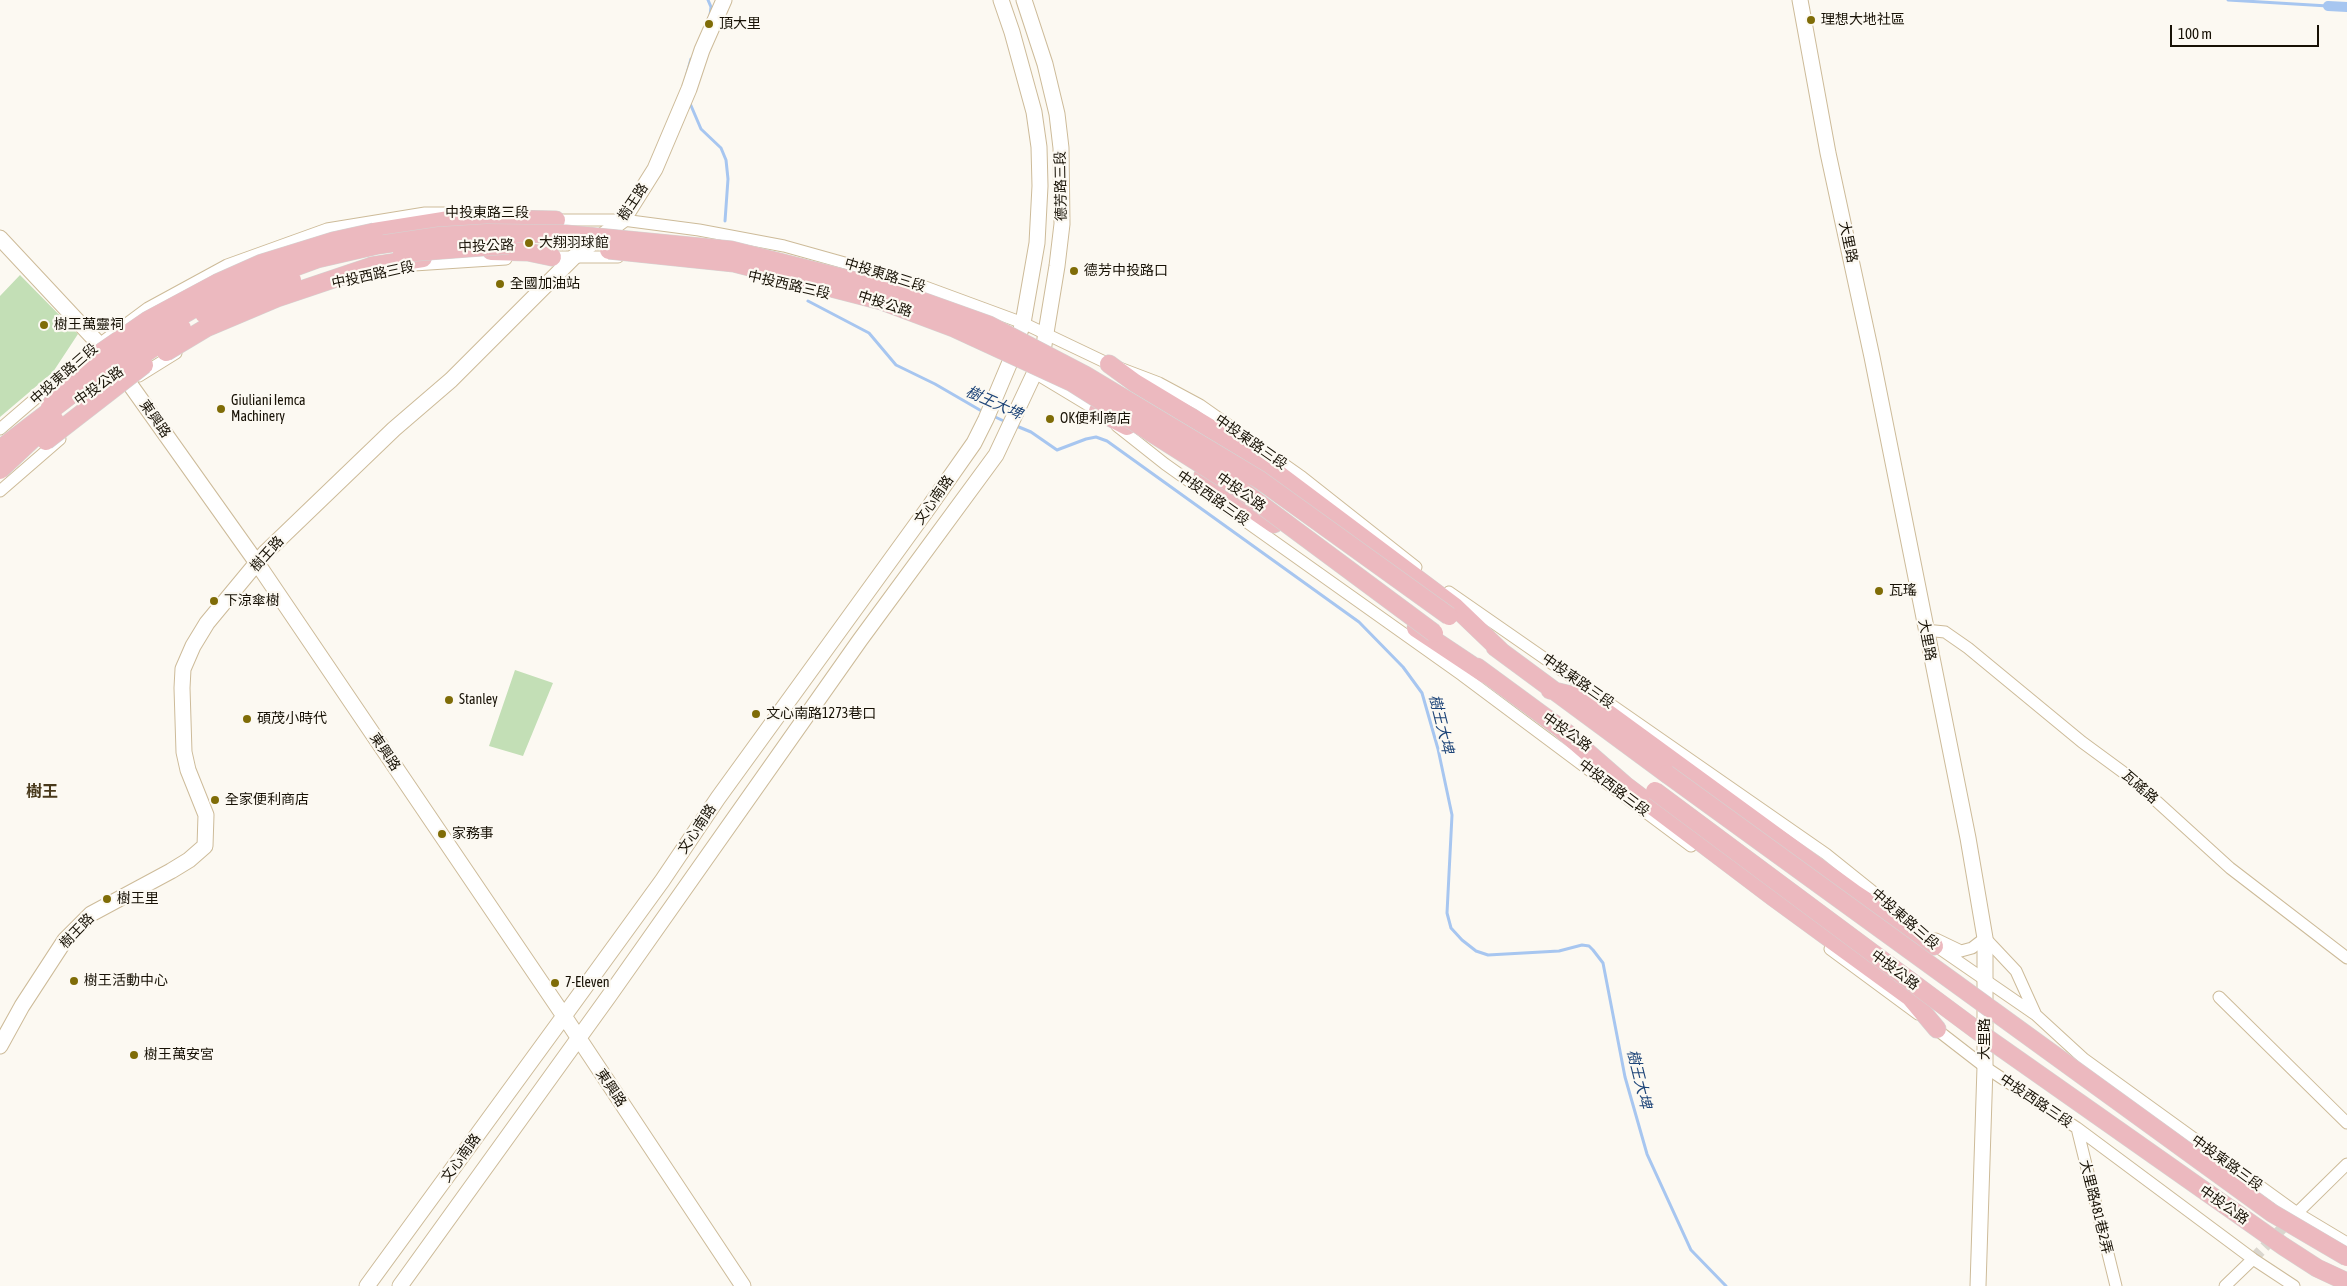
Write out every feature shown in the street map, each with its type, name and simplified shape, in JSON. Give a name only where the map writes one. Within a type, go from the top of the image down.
[{"type":"main road","points":[[48,412],[62,385],[103,351],[148,320],[182,301],[217,282],[262,263],[332,241],[374,232],[462,218],[556,220]]},
{"type":"main road","name":"中投公路","points":[[0,449],[152,333],[200,305],[250,283],[326,257],[378,245],[421,238],[487,233],[566,234],[731,250],[891,290],[989,325],[1085,375],[1260,480],[1449,616],[1504,653],[1550,690],[2272,1213],[2347,1257]]},
{"type":"main road","name":"中投公路","points":[[1,470],[66,408],[198,316],[316,271],[372,256],[497,245],[563,246],[734,263],[882,301],[954,328],[1070,382],[1240,490],[1434,633],[1485,674],[1562,730],[1655,791],[1983,1035],[2283,1246],[2317,1268],[2347,1282]]},
{"type":"main road","points":[[1,470],[47,440],[136,370],[206,328],[276,298],[372,266],[408,259],[498,251],[528,252],[552,257]]},
{"type":"main road","points":[[1109,364],[1135,383],[1246,450],[1455,607],[1504,653]]},
{"type":"main road","points":[[1098,411],[1150,438],[1300,543],[1437,644],[1485,674]]},
{"type":"main road","points":[[1550,690],[1588,699],[1856,894],[1934,946]]},
{"type":"main road","points":[[1562,730],[1625,785],[1773,897],[1910,997],[1937,1029]]},
{"type":"street","name":"樹王路","points":[[0,1046],[22,1006],[65,940],[92,914],[171,871],[189,860],[205,846],[206,815],[188,770],[184,752],[183,669],[193,646],[208,623],[265,553],[394,429],[450,380],[574,257],[624,220],[654,169],[690,89],[702,50],[724,0]]},
{"type":"street","name":"德芳路三段","points":[[1001,0],[1012,32],[1034,112],[1039,147],[1040,186],[1037,243],[1023,323],[1010,362]]},
{"type":"street","name":"德芳路三段","points":[[1024,0],[1051,87],[1057,114],[1060,148],[1062,224],[1058,266],[1042,357],[1035,374]]},
{"type":"street","name":"大里路","points":[[1800,0],[1828,153],[1872,357],[1968,838],[1985,938],[1985,1067],[1978,1286]]},
{"type":"street","name":"中投東路三段","points":[[0,429],[99,344],[148,308],[227,265],[326,229],[425,213],[533,212],[556,220],[624,220],[784,246],[908,281],[1046,332],[1109,364],[1159,383],[1200,405],[1302,478],[1441,587],[1826,854],[1914,925],[1934,946],[2036,1015],[2084,1059],[2297,1213],[2347,1243]]},
{"type":"street","points":[[723,269],[735,268],[743,260],[742,245],[731,236]]},
{"type":"street","name":"東興路","points":[[0,238],[99,344],[129,383],[257,563],[564,1016],[743,1286]]},
{"type":"street","name":"中投西路三段","points":[[0,491],[129,383],[204,335],[303,290],[401,266],[552,257],[626,257],[672,261],[723,269],[865,303],[934,327],[1010,362],[1035,374],[1098,411],[1165,464],[1462,675],[1937,1029],[1985,1067],[2077,1128],[2253,1259],[2294,1286]]},
{"type":"street","name":"文心南路","points":[[367,1286],[662,881],[718,798],[974,443],[1010,362]]},
{"type":"street","name":"文心南路","points":[[400,1286],[860,640],[996,455],[1035,374]]},
{"type":"street","name":"瓦磘路","points":[[1925,630],[1944,632],[1968,648],[2082,742],[2131,778],[2230,868],[2347,958]]},
{"type":"street","points":[[1914,925],[1945,945],[1961,951],[1972,948],[1985,938],[2016,971],[2036,1015]]},
{"type":"street","points":[[2219,998],[2347,1122]]},
{"type":"street","name":"大里路481巷2弄","points":[[2077,1128],[2116,1286]]},
{"type":"street","points":[[2297,1213],[2347,1164]]},
{"type":"street","points":[[2225,1286],[2253,1259]]},
{"type":"green space","points":[[20,275],[78,334],[53,372],[0,417],[0,296]]},
{"type":"green space","points":[[515,670],[553,683],[523,756],[489,746]]},
{"type":"waterway","name":"樹王大埤","points":[[708,0],[711,7],[710,16]]},
{"type":"waterway","points":[[2228,0],[2328,6]]},
{"type":"waterway","points":[[2328,6],[2347,7]]},
{"type":"waterway","name":"樹王大埤","points":[[685,81],[691,59]]},
{"type":"waterway","name":"樹王大埤","points":[[689,101],[701,129],[721,148],[726,160],[728,179],[725,221]]},
{"type":"waterway","name":"樹王大埤","points":[[808,301],[869,333],[896,365],[935,384],[985,413]]},
{"type":"waterway","name":"樹王大埤","points":[[993,416],[1006,422]]},
{"type":"waterway","name":"樹王大埤","points":[[1014,425],[1031,432],[1057,450],[1096,437],[1107,441],[1359,622],[1403,667],[1422,693],[1438,749],[1452,815],[1447,913],[1451,928],[1476,951],[1488,955],[1559,951],[1582,945],[1589,946],[1603,963],[1625,1077],[1647,1154],[1691,1250],[1726,1286]]},
{"type":"tunnel","points":[[2253,1259],[2291,1219]]},
{"type":"place","name":"理想大地社區","points":[[1811,20]]},
{"type":"place","name":"頂大里","points":[[709,24]]},
{"type":"place","name":"大翔羽球館","points":[[529,243]]},
{"type":"place","name":"德芳中投路口","points":[[1074,271]]},
{"type":"place","name":"全國加油站","points":[[500,284]]},
{"type":"place","name":"樹王萬靈祠","points":[[44,325]]},
{"type":"place","name":"Giuliani Iemca Machinery","points":[[221,409]]},
{"type":"place","name":"OK便利商店","points":[[1050,419]]},
{"type":"place","name":"瓦瑤","points":[[1879,591]]},
{"type":"place","name":"下涼傘樹","points":[[214,601]]},
{"type":"place","name":"Stanley","points":[[449,700]]},
{"type":"place","name":"文心南路1273巷口","points":[[756,714]]},
{"type":"place","name":"碩茂小時代","points":[[247,719]]},
{"type":"place","name":"全家便利商店","points":[[215,800]]},
{"type":"place","name":"家務事","points":[[442,834]]},
{"type":"place","name":"樹王里","points":[[107,899]]},
{"type":"place","name":"樹王活動中心","points":[[74,981]]},
{"type":"place","name":"7-Eleven","points":[[555,983]]},
{"type":"place","name":"樹王萬安宮","points":[[134,1055]]},
{"type":"district","name":"樹王","points":[[42,792]]}]
